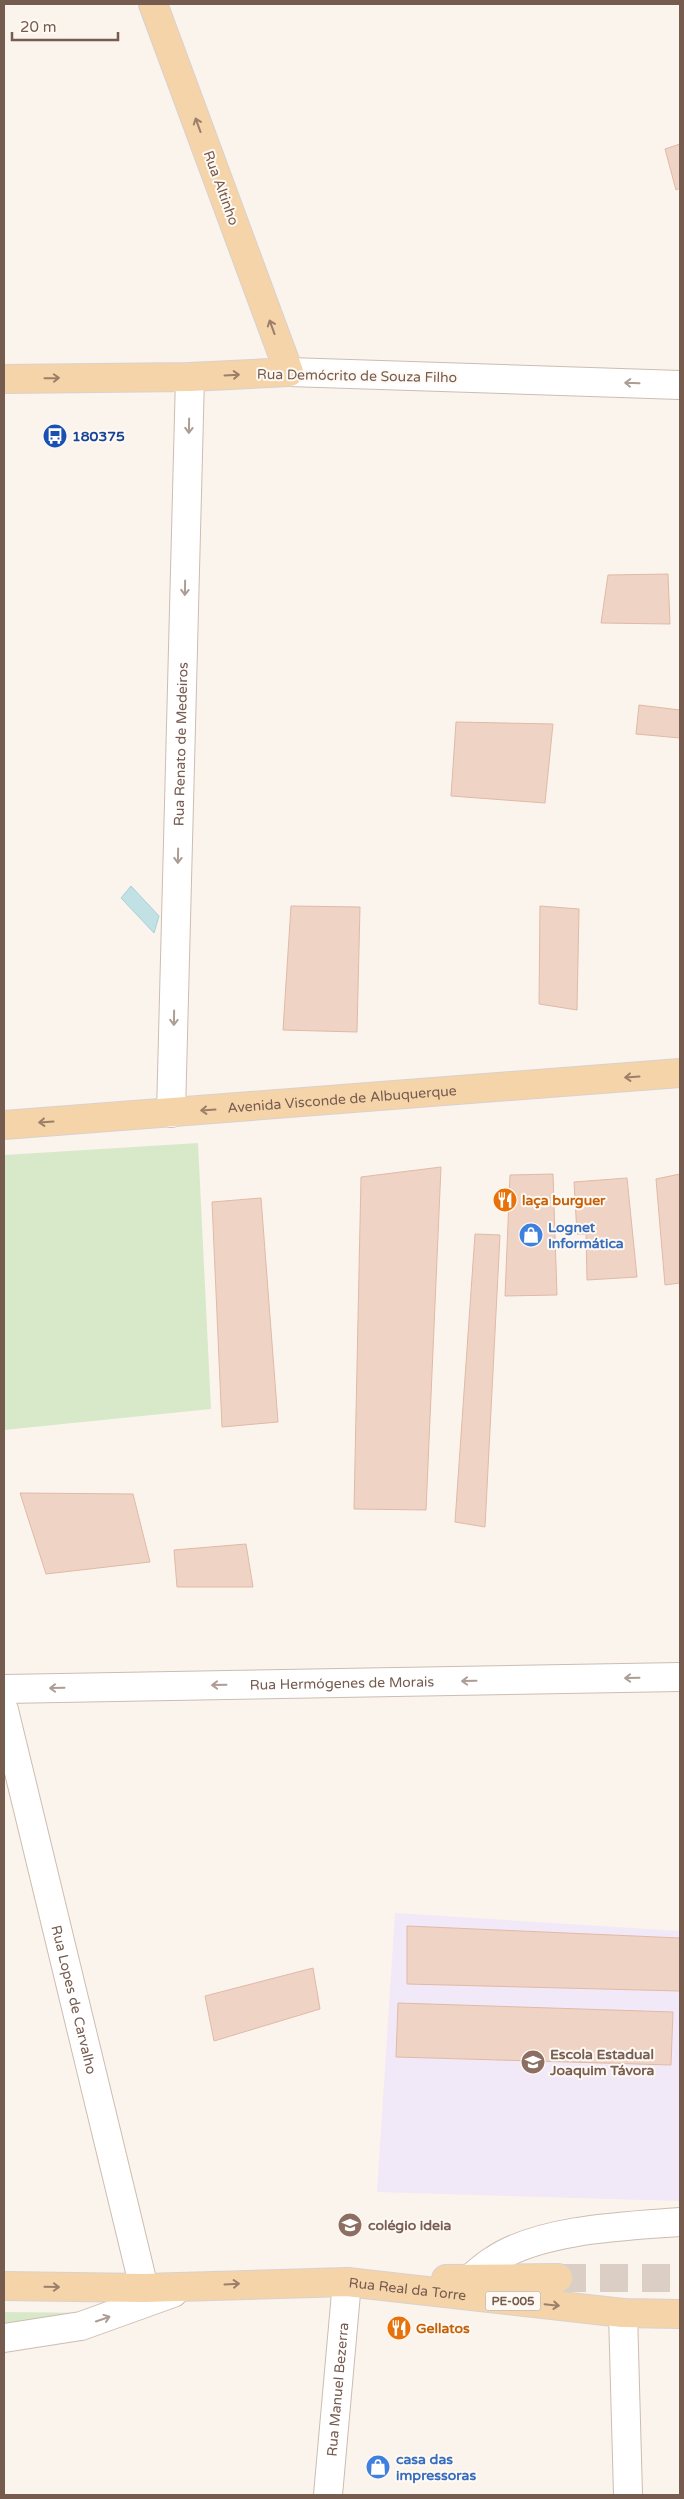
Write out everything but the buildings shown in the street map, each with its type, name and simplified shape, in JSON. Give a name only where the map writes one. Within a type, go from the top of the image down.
[{"type":"main road","name":"Rua Altinho","points":[[153,4],[289,372]]},
{"type":"main road","name":"Rua Demócrito de Souza Filho","points":[[4,379],[190,377],[289,372]]},
{"type":"main road","name":"Avenida Visconde de Albuquerque","points":[[4,1125],[680,1073]]},
{"type":"main road","points":[[347,2282],[558,2278]]},
{"type":"main road","name":"Rua Real da Torre","points":[[4,2286],[144,2288],[347,2282],[623,2313],[680,2314]]},
{"type":"street","name":"Rua Demócrito de Souza Filho","points":[[289,372],[680,385]]},
{"type":"street","name":"Rua Renato de Medeiros","points":[[172,1113],[190,377]]},
{"type":"street","name":"Rua Hermógenes de Morais","points":[[4,1689],[680,1677]]},
{"type":"street","name":"Rua Lopes de Carvalho","points":[[4,1710],[144,2288]]},
{"type":"street","points":[[470,2279],[495,2259],[536,2241],[573,2233],[680,2222]]},
{"type":"street","name":"Rua Manuel Bezerra","points":[[328,2495],[347,2282]]},
{"type":"street","name":"Rua Real da Torre","points":[[4,2338],[81,2326],[192,2286]]},
{"type":"street","points":[[623,2313],[628,2495]]},
{"type":"shaded area","name":"Escola Estadual Joaquim Távora","points":[[395,1913],[680,1931],[680,2201],[377,2192]]},
{"type":"green space","points":[[198,1143],[211,1409],[4,1430],[4,1155]]},
{"type":"green space","points":[[4,2312],[99,2313],[4,2323]]},
{"type":"water","points":[[131,886],[159,916],[154,933],[121,898]]},
{"type":"tunnel","points":[[558,2278],[680,2278]]},
{"type":"place","name":"180375","points":[[55,436]]},
{"type":"place","name":"laça burguer","points":[[505,1200]]},
{"type":"place","name":"Lognet Informática","points":[[531,1235]]},
{"type":"place","name":"Escola Estadual Joaquim Távora","points":[[533,2062]]},
{"type":"place","name":"colégio ideia","points":[[350,2225]]},
{"type":"place","name":"Gellatos","points":[[399,2328]]},
{"type":"place","name":"casa das impressoras","points":[[378,2467]]}]
